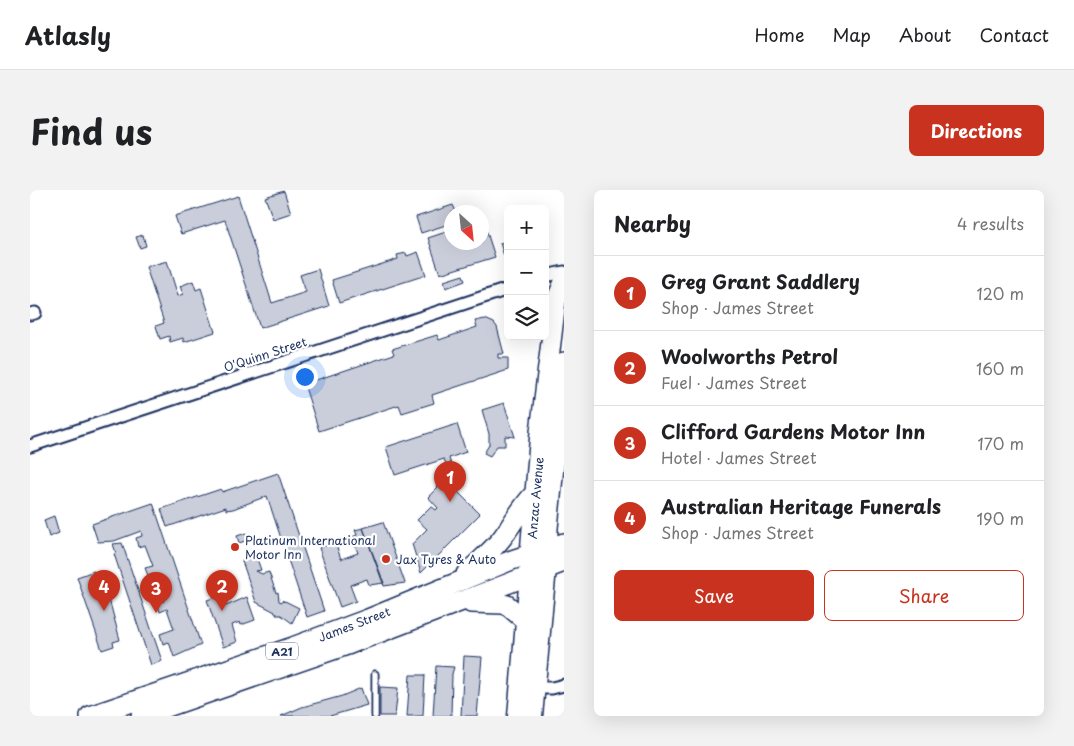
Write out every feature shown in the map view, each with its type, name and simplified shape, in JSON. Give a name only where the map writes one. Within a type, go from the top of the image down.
[{"type":"highway","name":"Anzac Avenue","points":[[555,565],[547,549],[535,493],[556,301],[564,282]]},
{"type":"highway","name":"Anzac Avenue","points":[[529,575],[547,549],[557,519],[561,391],[564,362]]},
{"type":"highway","points":[[561,391],[564,420]]},
{"type":"highway","points":[[455,583],[494,547],[511,525],[522,506],[535,493]]},
{"type":"highway","name":"James Street","points":[[107,713],[368,619],[455,583],[547,549]]},
{"type":"highway","name":"James Street","points":[[145,715],[350,644],[555,565]]},
{"type":"highway","points":[[460,603],[507,605],[526,621]]},
{"type":"main road","name":"Anzac Avenue","points":[[517,716],[527,688],[555,565]]},
{"type":"main road","name":"Anzac Avenue","points":[[529,575],[526,621],[527,688],[533,716]]},
{"type":"street","points":[[549,275],[564,272]]},
{"type":"street","name":"O'Quinn Street","points":[[30,446],[504,290]]},
{"type":"street","points":[[527,688],[564,685]]},
{"type":"lane","points":[[375,674],[375,716]]},
{"type":"building","points":[[284,191],[291,213],[273,219],[265,197]]},
{"type":"building","points":[[238,196],[272,303],[306,292],[300,275],[318,269],[329,306],[260,328],[225,220],[181,234],[175,216]]},
{"type":"building","points":[[444,208],[444,226],[421,233],[416,217]]},
{"type":"building","points":[[444,233],[444,250],[489,250],[489,238],[495,257],[440,274],[428,238]]},
{"type":"building","points":[[143,235],[146,246],[140,248],[136,237]]},
{"type":"building","points":[[504,242],[504,256],[500,243]]},
{"type":"building","points":[[418,252],[426,275],[339,303],[332,280],[398,259],[397,255],[406,253],[407,256]]},
{"type":"building","points":[[167,261],[178,296],[183,294],[180,286],[193,281],[196,290],[201,288],[215,332],[184,342],[183,338],[170,342],[169,336],[160,339],[156,326],[164,323],[146,267]]},
{"type":"building","points":[[463,275],[465,281],[446,288],[444,281]]},
{"type":"building","points":[[485,319],[494,323],[497,327],[504,354],[498,354],[498,358],[508,358],[508,370],[432,395],[434,403],[402,413],[399,405],[319,431],[304,384],[394,354],[392,349],[437,335],[439,340],[477,327],[475,321]]},
{"type":"building","points":[[504,403],[515,437],[505,436],[505,446],[497,446],[490,456],[484,453],[489,445],[489,434],[482,410]]},
{"type":"building","points":[[457,424],[466,452],[449,458],[454,474],[447,481],[480,514],[421,573],[412,544],[427,529],[417,520],[431,506],[436,510],[438,508],[428,497],[438,487],[436,485],[449,472],[444,459],[395,475],[386,447]]},
{"type":"building","points":[[278,473],[324,611],[307,617],[267,496],[233,509],[226,510],[226,507],[167,527],[161,509],[221,489],[222,492]]},
{"type":"building","points":[[153,503],[201,645],[174,657],[169,642],[163,644],[160,634],[174,629],[167,609],[160,612],[157,603],[164,601],[156,575],[149,578],[145,568],[153,566],[145,545],[138,547],[136,538],[142,536],[141,531],[114,541],[98,542],[92,524]]},
{"type":"building","points":[[54,516],[59,533],[49,537],[44,520]]},
{"type":"building","name":"Jax Tyres & Auto","points":[[383,522],[405,583],[384,586],[363,528]]},
{"type":"building","points":[[363,528],[384,583],[369,585],[367,579],[350,585],[356,601],[340,607],[319,548],[335,542],[341,559],[358,553],[352,537],[357,535],[355,530]]},
{"type":"building","points":[[246,533],[248,540],[239,543],[237,536]]},
{"type":"building","points":[[122,543],[162,661],[151,665],[114,554],[116,553],[113,544]]},
{"type":"building","points":[[256,556],[261,570],[256,571],[262,574],[269,572],[276,593],[278,592],[279,601],[282,602],[283,600],[299,608],[292,623],[256,602],[242,561]]},
{"type":"building","points":[[94,571],[101,592],[105,591],[109,599],[120,640],[113,642],[114,646],[102,650],[77,577]]},
{"type":"building","points":[[222,595],[226,606],[247,597],[255,620],[241,625],[240,622],[232,625],[237,642],[223,647],[207,600]]},
{"type":"building","points":[[464,656],[482,657],[477,716],[461,716]]},
{"type":"building","points":[[436,666],[454,667],[452,674],[451,716],[433,716]]},
{"type":"building","points":[[410,675],[425,675],[423,716],[407,716]]},
{"type":"building","points":[[380,687],[398,688],[395,716],[380,716]]},
{"type":"building","points":[[361,688],[367,705],[330,716],[281,716],[302,707],[342,696]]},
{"type":"place","name":"Greg Grant Saddlery","points":[[450,502]]},
{"type":"place","name":"Platinum International Motor Inn","points":[[235,547]]},
{"type":"place","name":"Jax Tyres & Auto","points":[[386,559]]},
{"type":"place","name":"Australian Heritage Funerals","points":[[104,611]]},
{"type":"place","name":"Woolworths Petrol","points":[[222,611]]},
{"type":"place","name":"Clifford Gardens Motor Inn","points":[[156,613]]}]
